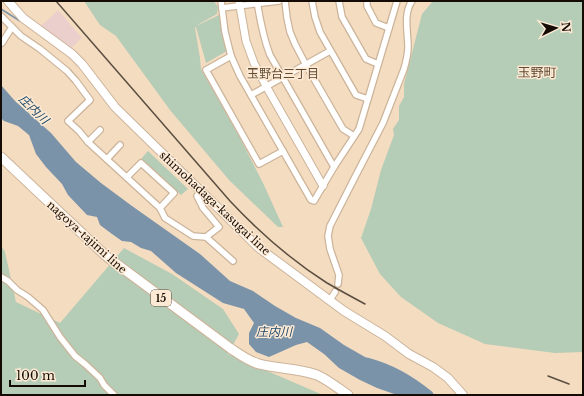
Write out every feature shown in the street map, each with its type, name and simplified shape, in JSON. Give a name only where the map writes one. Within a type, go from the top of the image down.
[{"type":"main road","name":"shimohadaga-kasugai line","points":[[8,1],[23,18],[72,54],[82,64],[115,107],[260,248],[344,310],[385,336],[409,354],[433,367],[448,378],[463,395]]},
{"type":"main road","name":"nagoya-tajimi line","points":[[1,157],[106,256],[230,348],[258,364],[292,369],[316,375],[348,395]]},
{"type":"street","points":[[221,1],[225,32],[231,56],[240,76],[311,200],[314,200],[324,186],[334,167],[359,129],[397,1]]},
{"type":"street","points":[[222,8],[239,4],[279,1]]},
{"type":"street","points":[[285,1],[290,32],[295,44],[343,129],[354,136]]},
{"type":"street","points":[[312,1],[316,25],[330,51],[356,95],[368,99]]},
{"type":"street","points":[[339,1],[342,17],[366,59],[378,64]]},
{"type":"street","points":[[366,1],[376,23],[389,28]]},
{"type":"street","points":[[338,284],[339,275],[330,249],[328,236],[330,226],[383,123],[404,68],[408,48],[406,27],[408,6],[412,1]]},
{"type":"street","points":[[257,2],[261,27],[270,55],[334,167]]},
{"type":"street","points":[[239,4],[249,52],[266,86],[324,186]]},
{"type":"street","points":[[1,16],[21,36],[67,71],[90,100],[68,121],[88,142],[160,208],[165,218],[193,236],[206,238],[233,261]]},
{"type":"street","points":[[2,43],[12,27]]},
{"type":"street","points":[[251,95],[330,51]]},
{"type":"street","points":[[231,56],[206,70],[259,164],[283,151]]},
{"type":"street","points":[[88,142],[100,130]]},
{"type":"street","points":[[107,159],[120,145]]},
{"type":"street","points":[[127,177],[141,163],[174,193],[160,208]]},
{"type":"street","points":[[201,191],[197,196],[203,208],[219,227],[206,238]]},
{"type":"street","points":[[1,277],[43,310],[75,356],[100,378],[104,385],[114,395]]},
{"type":"street","points":[[330,300],[335,292]]},
{"type":"shaded area","points":[[58,10],[82,38],[70,49],[40,27]]},
{"type":"green space","points":[[84,1],[214,1],[218,7],[217,14],[196,26],[219,15],[227,51],[206,63],[196,27],[201,69],[239,136],[283,227],[278,227],[229,180],[170,110],[116,36],[100,25]]},
{"type":"green space","points":[[433,1],[583,1],[583,352],[555,353],[485,344],[438,323],[401,297],[380,274],[361,238],[371,209],[381,170],[394,135],[393,129],[399,120],[399,106],[404,97],[404,84],[422,14]]},
{"type":"green space","points":[[148,151],[188,189],[181,195],[141,159]]},
{"type":"green space","points":[[1,245],[5,252],[16,302],[60,323],[124,248],[172,274],[223,309],[239,334],[228,354],[323,395],[1,395]]},
{"type":"water","name":"庄内川","points":[[1,85],[15,101],[51,133],[76,162],[132,206],[200,254],[230,281],[253,291],[296,318],[320,328],[344,345],[400,377],[424,387],[432,395],[397,395],[377,388],[339,368],[324,354],[307,342],[296,345],[269,357],[256,352],[249,344],[249,333],[254,323],[244,309],[223,303],[176,273],[151,251],[141,248],[131,242],[122,241],[100,225],[97,217],[87,215],[68,195],[62,184],[36,154],[29,135],[18,126],[4,121],[1,118]]},
{"type":"waterway","points":[[1,9],[20,21]]},
{"type":"waterway","name":"庄内川","points":[[367,362],[400,375],[429,395]]},
{"type":"railway","points":[[56,1],[230,201],[252,224],[288,255],[314,274],[365,304]]},
{"type":"railway","points":[[548,376],[569,384]]},
{"type":"district","name":"玉野町","points":[[537,72]]},
{"type":"district","name":"玉野台三丁目","points":[[283,73]]}]
